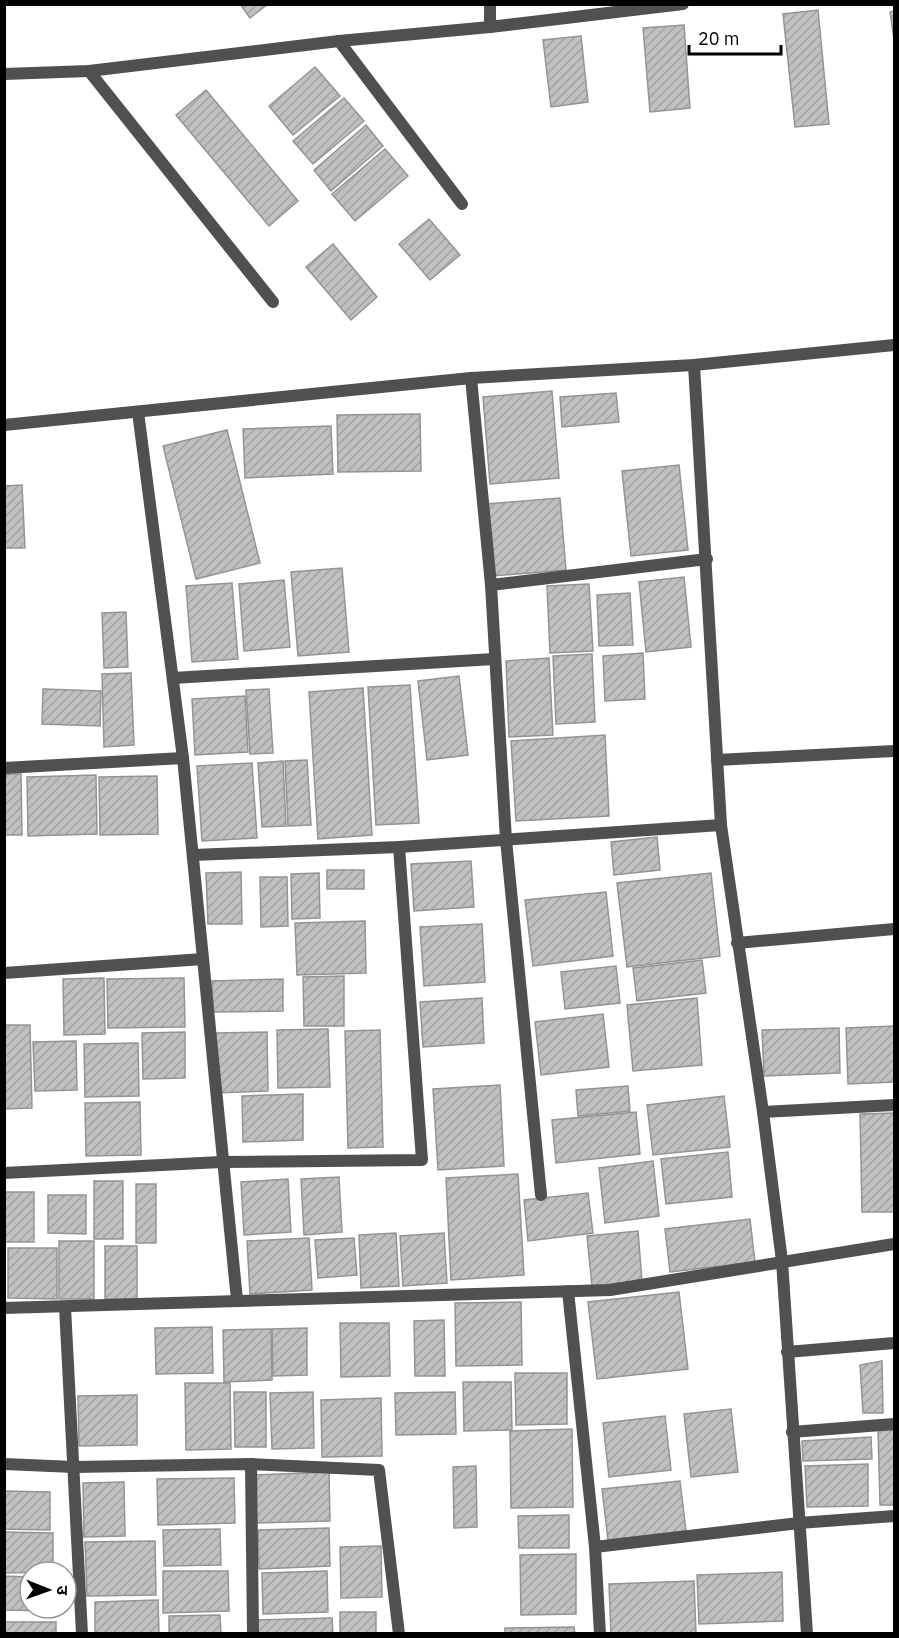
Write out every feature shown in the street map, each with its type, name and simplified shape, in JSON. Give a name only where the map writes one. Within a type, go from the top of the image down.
[{"type":"street","points":[[490,4],[490,27]]},
{"type":"street","points":[[4,74],[89,71],[339,40],[490,27],[683,4]]},
{"type":"street","points":[[339,40],[462,204]]},
{"type":"street","points":[[89,71],[273,302]]},
{"type":"street","points":[[4,425],[471,378],[694,365],[894,345]]},
{"type":"street","points":[[694,365],[721,825],[763,1112],[782,1261],[786,1352],[807,1634]]},
{"type":"street","points":[[471,378],[491,585],[506,840],[542,1195]]},
{"type":"street","points":[[138,412],[183,758],[221,1162],[237,1300]]},
{"type":"street","points":[[491,585],[707,559]]},
{"type":"street","points":[[173,678],[494,659]]},
{"type":"street","points":[[717,760],[894,751]]},
{"type":"street","points":[[4,768],[183,758]]},
{"type":"street","points":[[193,855],[399,847],[721,825]]},
{"type":"street","points":[[4,1173],[221,1162],[422,1160],[399,847]]},
{"type":"street","points":[[737,944],[894,930]]},
{"type":"street","points":[[4,973],[202,959]]},
{"type":"street","points":[[763,1112],[894,1105]]},
{"type":"street","points":[[4,1308],[610,1290],[894,1244]]},
{"type":"street","points":[[568,1291],[595,1547],[600,1634]]},
{"type":"street","points":[[65,1307],[82,1634]]},
{"type":"street","points":[[786,1352],[894,1343]]},
{"type":"street","points":[[792,1432],[894,1424]]},
{"type":"street","points":[[4,1464],[74,1467],[252,1464],[379,1470],[399,1634]]},
{"type":"street","points":[[252,1464],[253,1634]]},
{"type":"street","points":[[595,1547],[799,1523],[894,1516]]},
{"type":"building","points":[[240,4],[268,4],[250,18]]},
{"type":"building","points":[[818,10],[829,124],[795,127],[783,14]]},
{"type":"building","points":[[894,11],[894,40],[890,12]]},
{"type":"building","points":[[684,25],[690,108],[650,112],[643,28]]},
{"type":"building","points":[[581,36],[588,102],[551,107],[543,40]]},
{"type":"building","points":[[315,67],[340,96],[293,135],[269,106]]},
{"type":"building","points":[[206,90],[298,201],[269,226],[176,115]]},
{"type":"building","points":[[344,98],[364,121],[313,164],[293,141]]},
{"type":"building","points":[[366,125],[383,146],[331,191],[314,170]]},
{"type":"building","points":[[385,149],[408,176],[355,221],[332,194]]},
{"type":"building","points":[[429,219],[460,255],[430,280],[399,244]]},
{"type":"building","points":[[333,244],[377,297],[351,320],[306,267]]},
{"type":"building","points":[[552,391],[559,478],[490,484],[483,397]]},
{"type":"building","points":[[616,393],[619,422],[562,427],[560,397]]},
{"type":"building","points":[[420,414],[421,471],[338,472],[337,415]]},
{"type":"building","points":[[331,426],[333,474],[245,478],[243,429]]},
{"type":"building","points":[[227,430],[260,563],[196,579],[163,446]]},
{"type":"building","points":[[679,465],[688,550],[631,556],[622,471]]},
{"type":"building","points":[[22,485],[25,548],[4,548],[4,486]]},
{"type":"building","points":[[560,498],[566,570],[492,576],[487,504]]},
{"type":"building","points":[[342,568],[349,652],[298,656],[291,572]]},
{"type":"building","points":[[684,577],[691,647],[646,652],[639,582]]},
{"type":"building","points":[[284,580],[290,647],[244,651],[239,584]]},
{"type":"building","points":[[232,583],[238,659],[192,662],[186,586]]},
{"type":"building","points":[[589,584],[593,651],[550,653],[547,586]]},
{"type":"building","points":[[630,593],[633,645],[599,646],[597,595]]},
{"type":"building","points":[[126,612],[128,667],[104,668],[102,613]]},
{"type":"building","points":[[643,653],[645,699],[605,701],[603,656]]},
{"type":"building","points":[[592,654],[595,722],[556,724],[553,656]]},
{"type":"building","points":[[549,658],[553,735],[509,737],[506,661]]},
{"type":"building","points":[[131,673],[134,745],[104,747],[102,674]]},
{"type":"building","points":[[459,676],[468,755],[427,760],[418,681]]},
{"type":"building","points":[[410,685],[419,823],[376,825],[368,687]]},
{"type":"building","points":[[363,688],[372,835],[318,839],[309,692]]},
{"type":"building","points":[[43,689],[101,691],[100,726],[42,724]]},
{"type":"building","points":[[269,689],[273,753],[250,754],[246,690]]},
{"type":"building","points":[[245,696],[248,752],[195,755],[192,699]]},
{"type":"building","points":[[605,735],[609,816],[516,821],[511,741]]},
{"type":"building","points":[[307,760],[311,825],[288,826],[285,761]]},
{"type":"building","points":[[283,761],[286,826],[262,827],[258,763]]},
{"type":"building","points":[[252,763],[257,838],[202,841],[197,766]]},
{"type":"building","points":[[4,774],[21,774],[22,835],[4,835]]},
{"type":"building","points":[[96,775],[97,834],[28,836],[27,777]]},
{"type":"building","points":[[157,776],[158,834],[100,835],[99,777]]},
{"type":"building","points":[[657,837],[660,870],[614,875],[611,842]]},
{"type":"building","points":[[471,861],[474,907],[414,911],[411,864]]},
{"type":"building","points":[[327,870],[364,870],[364,889],[327,889]]},
{"type":"building","points":[[241,872],[242,924],[208,924],[206,873]]},
{"type":"building","points":[[319,873],[320,918],[292,919],[291,874]]},
{"type":"building","points":[[711,873],[720,956],[627,967],[617,883]]},
{"type":"building","points":[[260,877],[287,877],[288,926],[261,927]]},
{"type":"building","points":[[606,892],[613,956],[533,966],[525,900]]},
{"type":"building","points":[[365,921],[366,973],[297,975],[295,923]]},
{"type":"building","points":[[482,924],[485,982],[424,986],[420,927]]},
{"type":"building","points":[[702,960],[706,993],[637,1001],[633,968]]},
{"type":"building","points":[[616,966],[620,1003],[565,1009],[561,972]]},
{"type":"building","points":[[344,976],[344,1026],[304,1026],[303,977]]},
{"type":"building","points":[[104,978],[105,1034],[64,1035],[63,979]]},
{"type":"building","points":[[184,978],[185,1027],[108,1028],[107,979]]},
{"type":"building","points":[[283,979],[283,1011],[213,1012],[212,981]]},
{"type":"building","points":[[482,998],[484,1043],[423,1047],[420,1002]]},
{"type":"building","points":[[697,998],[702,1065],[633,1071],[627,1005]]},
{"type":"building","points":[[603,1014],[609,1067],[541,1075],[535,1022]]},
{"type":"building","points":[[4,1025],[30,1025],[32,1108],[4,1109]]},
{"type":"building","points":[[894,1026],[894,1082],[848,1084],[846,1028]]},
{"type":"building","points":[[839,1028],[840,1073],[764,1076],[762,1030]]},
{"type":"building","points":[[328,1029],[330,1087],[278,1088],[277,1030]]},
{"type":"building","points":[[380,1030],[383,1147],[348,1148],[345,1031]]},
{"type":"building","points":[[185,1032],[185,1078],[143,1079],[142,1033]]},
{"type":"building","points":[[267,1032],[268,1091],[216,1093],[215,1033]]},
{"type":"building","points":[[76,1041],[77,1090],[35,1091],[33,1042]]},
{"type":"building","points":[[138,1043],[139,1096],[85,1097],[84,1044]]},
{"type":"building","points":[[500,1085],[504,1166],[438,1170],[433,1089]]},
{"type":"building","points":[[628,1086],[630,1111],[578,1116],[576,1090]]},
{"type":"building","points":[[303,1094],[303,1140],[243,1142],[242,1096]]},
{"type":"building","points":[[724,1096],[730,1147],[653,1155],[647,1105]]},
{"type":"building","points":[[140,1102],[141,1155],[86,1156],[85,1103]]},
{"type":"building","points":[[636,1112],[640,1154],[556,1163],[552,1120]]},
{"type":"building","points":[[894,1113],[894,1212],[862,1212],[860,1114]]},
{"type":"building","points":[[728,1152],[732,1197],[666,1204],[661,1159]]},
{"type":"building","points":[[653,1161],[659,1216],[605,1223],[599,1168]]},
{"type":"building","points":[[518,1174],[524,1275],[451,1280],[446,1178]]},
{"type":"building","points":[[339,1177],[342,1232],[304,1235],[301,1179]]},
{"type":"building","points":[[288,1179],[291,1232],[244,1235],[241,1182]]},
{"type":"building","points":[[94,1181],[123,1181],[123,1239],[94,1239]]},
{"type":"building","points":[[136,1184],[156,1184],[156,1243],[136,1243]]},
{"type":"building","points":[[4,1192],[34,1192],[34,1242],[4,1242]]},
{"type":"building","points":[[588,1193],[593,1233],[528,1241],[524,1200]]},
{"type":"building","points":[[48,1195],[86,1195],[86,1234],[48,1233]]},
{"type":"building","points":[[750,1219],[755,1262],[670,1272],[665,1229]]},
{"type":"building","points":[[638,1231],[642,1281],[592,1286],[587,1236]]},
{"type":"building","points":[[396,1233],[399,1286],[361,1288],[359,1235]]},
{"type":"building","points":[[444,1233],[447,1283],[403,1286],[400,1236]]},
{"type":"building","points":[[309,1238],[312,1290],[250,1294],[247,1241]]},
{"type":"building","points":[[354,1238],[357,1275],[318,1278],[315,1240]]},
{"type":"building","points":[[59,1241],[94,1241],[94,1299],[59,1299]]},
{"type":"building","points":[[105,1246],[137,1246],[137,1299],[105,1299]]},
{"type":"building","points":[[8,1248],[57,1248],[57,1299],[8,1298]]},
{"type":"building","points":[[679,1292],[688,1369],[597,1379],[588,1302]]},
{"type":"building","points":[[521,1302],[522,1365],[456,1366],[455,1303]]},
{"type":"building","points":[[444,1320],[445,1376],[415,1376],[414,1321]]},
{"type":"building","points":[[340,1323],[389,1323],[390,1376],[341,1377]]},
{"type":"building","points":[[212,1327],[213,1373],[156,1374],[155,1328]]},
{"type":"building","points":[[307,1328],[307,1375],[273,1376],[272,1329]]},
{"type":"building","points":[[271,1329],[272,1380],[224,1382],[223,1330]]},
{"type":"building","points":[[882,1361],[883,1413],[863,1413],[860,1365]]},
{"type":"building","points":[[515,1373],[567,1373],[567,1424],[516,1425]]},
{"type":"building","points":[[463,1382],[511,1382],[512,1430],[464,1431]]},
{"type":"building","points":[[185,1383],[230,1383],[231,1449],[186,1450]]},
{"type":"building","points":[[234,1392],[266,1392],[266,1447],[235,1447]]},
{"type":"building","points":[[313,1392],[314,1448],[272,1449],[270,1393]]},
{"type":"building","points":[[455,1392],[456,1434],[396,1435],[395,1393]]},
{"type":"building","points":[[137,1395],[137,1445],[79,1446],[78,1396]]},
{"type":"building","points":[[381,1398],[382,1456],[322,1457],[321,1400]]},
{"type":"building","points":[[731,1409],[738,1472],[691,1477],[684,1414]]},
{"type":"building","points":[[665,1416],[671,1470],[609,1477],[603,1423]]},
{"type":"building","points":[[572,1429],[573,1507],[511,1508],[510,1431]]},
{"type":"building","points":[[878,1430],[894,1430],[894,1505],[880,1505]]},
{"type":"building","points":[[871,1437],[872,1459],[803,1461],[802,1441]]},
{"type":"building","points":[[868,1464],[868,1506],[807,1507],[805,1466]]},
{"type":"building","points":[[476,1466],[477,1527],[454,1528],[453,1467]]},
{"type":"building","points":[[329,1472],[330,1521],[256,1523],[254,1475]]},
{"type":"building","points":[[234,1478],[235,1523],[158,1525],[157,1479]]},
{"type":"building","points":[[680,1481],[686,1531],[608,1540],[602,1489]]},
{"type":"building","points":[[124,1482],[125,1536],[84,1537],[83,1483]]},
{"type":"building","points":[[4,1491],[50,1492],[50,1530],[4,1529]]},
{"type":"building","points":[[569,1515],[569,1548],[519,1548],[518,1516]]},
{"type":"building","points":[[329,1528],[330,1566],[259,1569],[258,1530]]},
{"type":"building","points":[[220,1529],[221,1565],[164,1566],[163,1530]]},
{"type":"building","points":[[4,1532],[53,1533],[53,1560],[18,1560],[18,1573],[4,1573]]},
{"type":"building","points":[[155,1541],[156,1595],[87,1596],[85,1542]]},
{"type":"building","points":[[381,1546],[382,1597],[341,1598],[340,1547]]},
{"type":"building","points":[[576,1554],[576,1614],[521,1615],[520,1555]]},
{"type":"building","points":[[163,1571],[228,1571],[229,1611],[163,1613]]},
{"type":"building","points":[[327,1571],[328,1612],[263,1614],[262,1573]]},
{"type":"building","points":[[782,1572],[783,1621],[699,1624],[697,1575]]},
{"type":"building","points":[[4,1576],[18,1577],[18,1610],[4,1610]]},
{"type":"building","points":[[694,1581],[696,1634],[611,1634],[609,1584]]},
{"type":"building","points":[[158,1600],[159,1634],[95,1634],[95,1602]]},
{"type":"building","points":[[340,1612],[376,1612],[376,1634],[340,1634]]},
{"type":"building","points":[[220,1615],[221,1634],[169,1634],[169,1616]]},
{"type":"building","points":[[332,1618],[333,1634],[253,1634],[253,1620]]},
{"type":"building","points":[[4,1622],[56,1622],[56,1634],[4,1634]]},
{"type":"building","points":[[574,1627],[575,1634],[505,1634],[505,1628]]}]
